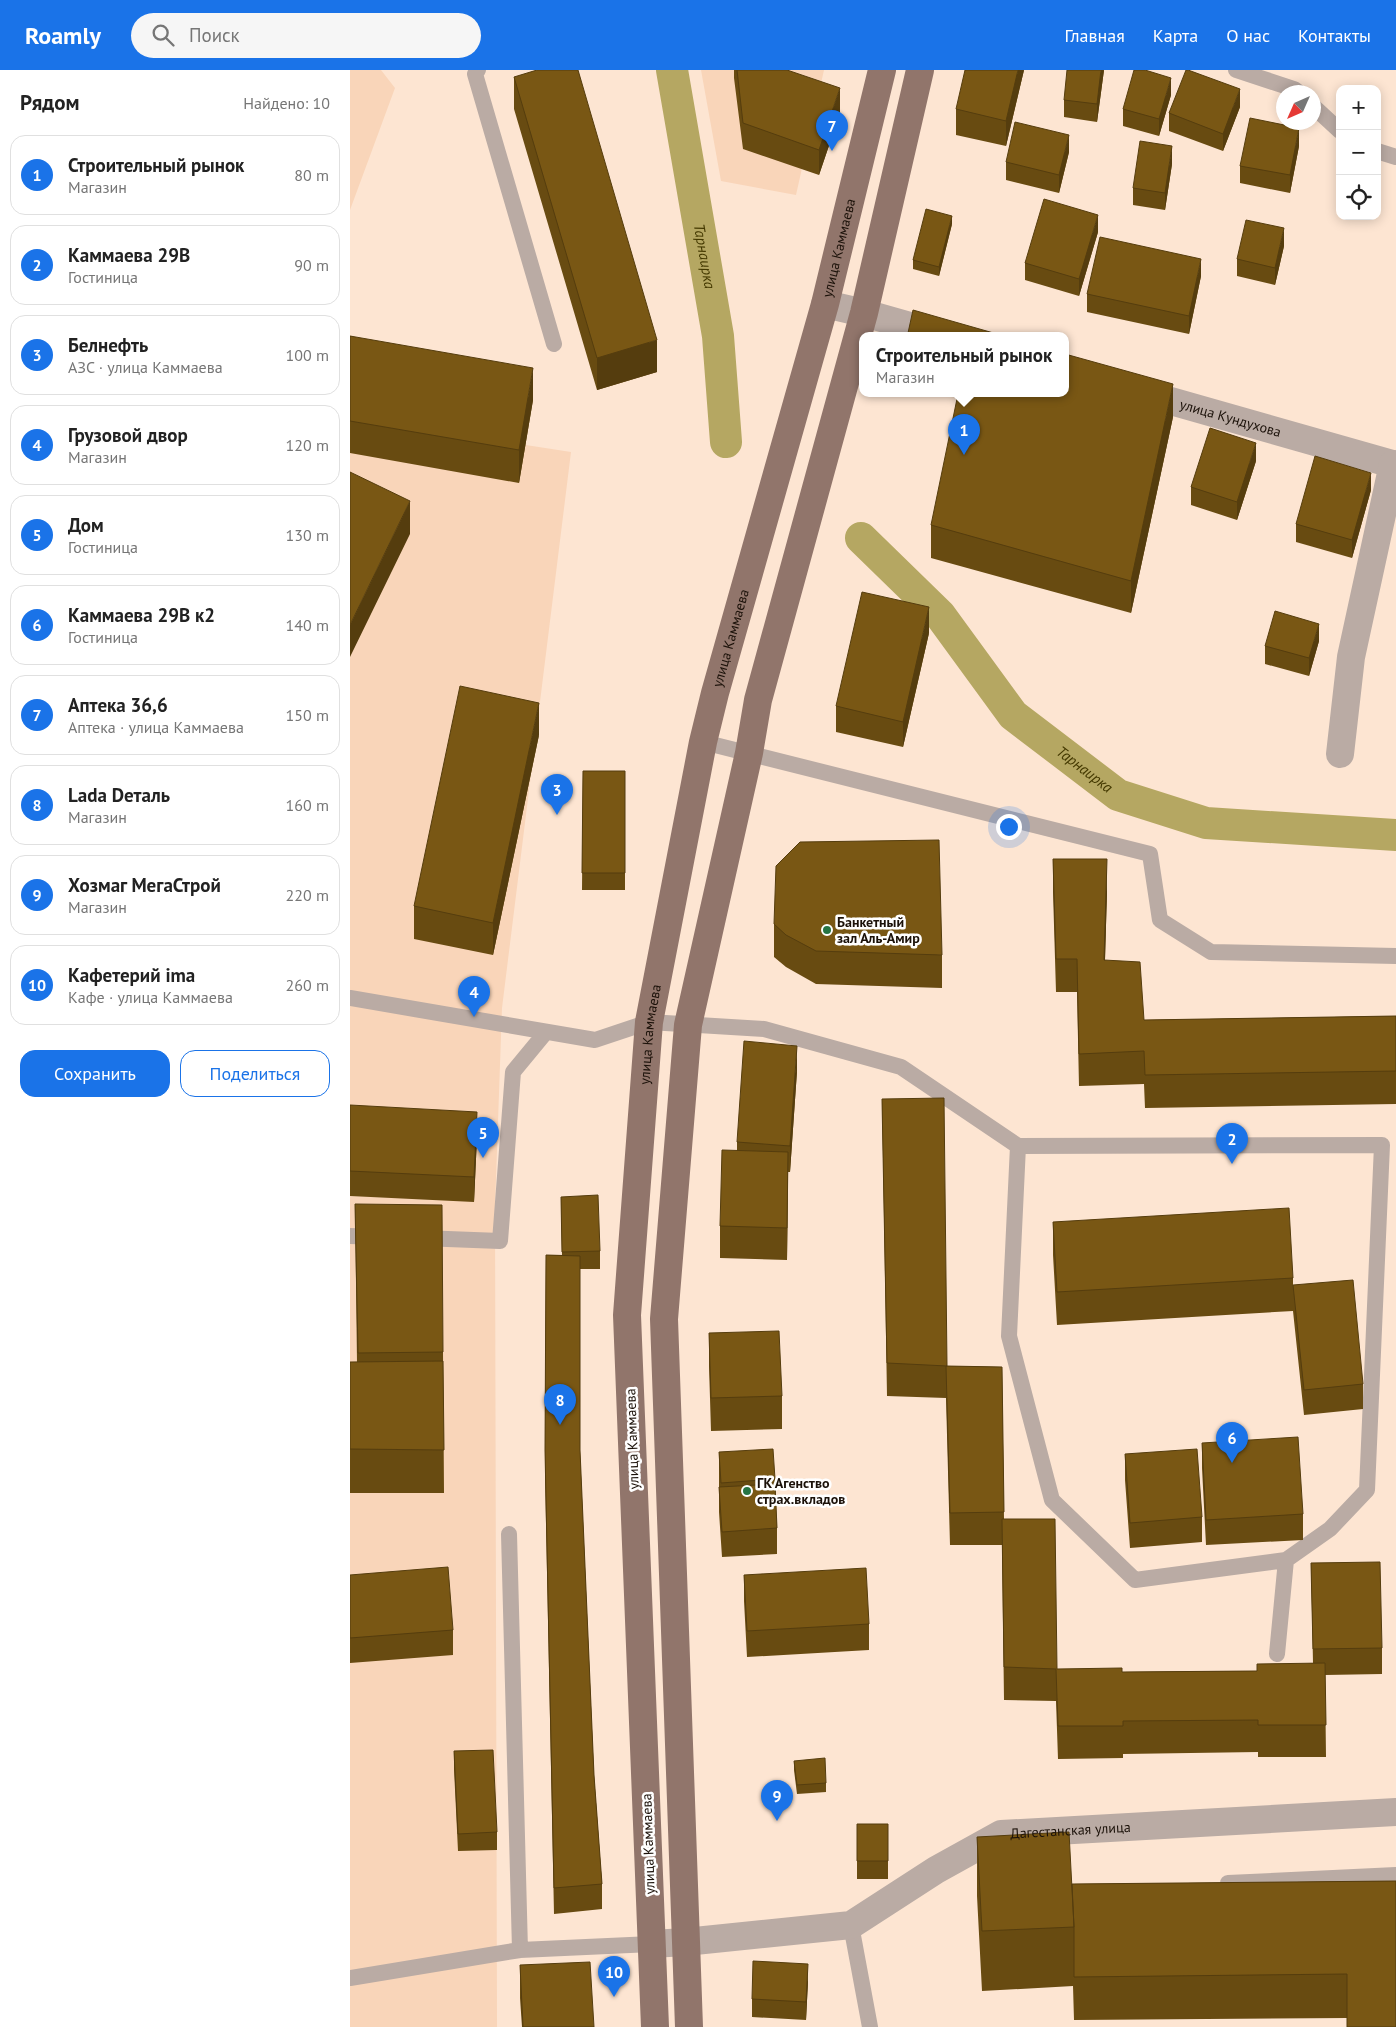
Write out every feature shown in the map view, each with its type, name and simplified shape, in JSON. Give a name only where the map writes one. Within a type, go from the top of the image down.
[{"type":"main road","name":"улица Каммаева","points":[[655,2027],[627,1315],[649,1022],[703,742],[715,693],[826,304],[882,70]]},
{"type":"main road","points":[[689,2027],[664,1319],[688,1025],[749,753],[758,700],[864,313],[920,70]]},
{"type":"street","points":[[826,304],[932,332]]},
{"type":"street","name":"улица Кундухова","points":[[1069,371],[1394,465]]},
{"type":"street","points":[[1340,754],[1351,657],[1394,465]]},
{"type":"street","name":"Дагестанская улица","points":[[652,1944],[850,1925],[936,1870],[1001,1834],[1396,1812]]},
{"type":"lane","points":[[478,70],[475,74],[554,344]]},
{"type":"lane","points":[[1236,70],[1282,85]]},
{"type":"lane","points":[[1321,113],[1339,130]]},
{"type":"lane","points":[[1381,152],[1396,157]]},
{"type":"lane","points":[[703,742],[1150,854],[1160,920],[1211,952],[1396,956]]},
{"type":"lane","points":[[350,998],[595,1040],[649,1022],[764,1029],[901,1067],[1018,1146],[1382,1146],[1367,1490],[1330,1529],[1286,1560],[1135,1580],[1052,1500],[1009,1336],[1018,1146]]},
{"type":"lane","points":[[410,1238],[500,1241],[513,1072],[546,1032]]},
{"type":"lane","points":[[350,1236],[390,1237]]},
{"type":"lane","points":[[509,1534],[520,1950]]},
{"type":"lane","points":[[1277,1654],[1286,1560]]},
{"type":"lane","points":[[1217,1884],[1396,1875]]},
{"type":"lane","points":[[850,1925],[870,2027]]},
{"type":"lane","points":[[350,1978],[520,1950],[652,1944]]},
{"type":"shaded area","points":[[350,70],[381,70],[395,88],[350,210]]},
{"type":"shaded area","points":[[701,70],[824,70],[796,195],[721,181]]},
{"type":"shaded area","points":[[350,418],[571,452],[502,1008],[495,1207],[497,2027],[350,2027]]},
{"type":"building","points":[[537,70],[578,70],[657,340],[597,358],[514,77]]},
{"type":"building","points":[[737,70],[787,70],[840,88],[819,150],[743,123]]},
{"type":"building","points":[[965,70],[1018,70],[1006,121],[956,109]]},
{"type":"building","points":[[1067,70],[1101,70],[1097,104],[1064,100]]},
{"type":"building","points":[[1134,70],[1145,70],[1171,78],[1159,119],[1123,109]]},
{"type":"building","points":[[1186,70],[1240,89],[1223,134],[1169,113]]},
{"type":"building","points":[[1250,118],[1276,123],[1276,130],[1299,130],[1290,175],[1240,166]]},
{"type":"building","points":[[1015,122],[1069,135],[1059,175],[1006,162]]},
{"type":"building","points":[[1140,141],[1172,146],[1165,193],[1133,188]]},
{"type":"building","points":[[1044,199],[1098,215],[1079,279],[1025,263]]},
{"type":"building","points":[[926,209],[952,216],[939,267],[913,260]]},
{"type":"building","points":[[1246,220],[1284,228],[1275,268],[1237,259]]},
{"type":"building","points":[[1100,237],[1201,259],[1189,316],[1087,294]]},
{"type":"building","points":[[913,310],[990,332],[908,332]]},
{"type":"building","points":[[350,336],[533,368],[519,450],[350,421]]},
{"type":"building","points":[[1069,355],[1173,384],[1131,581],[931,525],[957,397],[1069,397]]},
{"type":"building","points":[[1210,428],[1256,443],[1237,502],[1191,487]]},
{"type":"building","points":[[1315,456],[1371,473],[1352,540],[1296,524]]},
{"type":"building","points":[[350,472],[410,501],[350,625]]},
{"type":"building","points":[[862,592],[929,607],[903,722],[836,706]]},
{"type":"building","points":[[1275,611],[1319,624],[1309,658],[1265,646]]},
{"type":"building","points":[[460,686],[539,703],[493,923],[414,906]]},
{"type":"building","points":[[583,771],[625,771],[625,873],[582,873]]},
{"type":"building","points":[[939,840],[942,955],[816,951],[786,935],[774,924],[776,866],[800,842]]},
{"type":"building","points":[[1053,859],[1107,859],[1104,960],[1140,962],[1144,1020],[1396,1016],[1396,1071],[1145,1075],[1144,1051],[1079,1054],[1077,959],[1056,959]]},
{"type":"building","points":[[744,1041],[797,1046],[790,1146],[737,1142]]},
{"type":"building","points":[[944,1098],[947,1366],[887,1363],[882,1099]]},
{"type":"building","points":[[350,1105],[477,1112],[474,1177],[350,1171]]},
{"type":"building","points":[[722,1150],[788,1152],[787,1228],[720,1226]]},
{"type":"building","points":[[598,1195],[600,1251],[562,1252],[561,1197]]},
{"type":"building","points":[[355,1204],[442,1205],[443,1352],[358,1353]]},
{"type":"building","points":[[1289,1208],[1293,1278],[1057,1292],[1053,1222]]},
{"type":"building","points":[[546,1255],[580,1256],[580,1450],[594,1775],[602,1884],[554,1888],[545,1450]]},
{"type":"building","points":[[1353,1280],[1363,1384],[1304,1390],[1293,1285]]},
{"type":"building","points":[[779,1331],[782,1396],[711,1398],[709,1333]]},
{"type":"building","points":[[443,1361],[444,1450],[350,1449],[350,1362]]},
{"type":"building","points":[[946,1366],[1002,1367],[1004,1512],[950,1513]]},
{"type":"building","points":[[1298,1437],[1303,1514],[1206,1520],[1202,1443]]},
{"type":"building","points":[[773,1449],[775,1479],[721,1483],[719,1452]]},
{"type":"building","points":[[1197,1449],[1202,1517],[1130,1523],[1125,1454]]},
{"type":"building","points":[[775,1484],[777,1528],[722,1532],[719,1487]]},
{"type":"building","points":[[1002,1519],[1055,1519],[1057,1669],[1122,1668],[1122,1672],[1257,1671],[1257,1664],[1325,1663],[1326,1725],[1258,1725],[1258,1720],[1123,1721],[1123,1726],[1058,1726],[1056,1669],[1004,1667]]},
{"type":"building","points":[[1380,1562],[1382,1648],[1313,1649],[1311,1563]]},
{"type":"building","points":[[448,1567],[453,1630],[350,1638],[350,1575]]},
{"type":"building","points":[[866,1568],[869,1624],[747,1631],[744,1575]]},
{"type":"building","points":[[493,1750],[497,1832],[458,1834],[454,1751]]},
{"type":"building","points":[[825,1758],[826,1783],[797,1785],[794,1761]]},
{"type":"building","points":[[857,1824],[888,1824],[888,1861],[857,1861]]},
{"type":"building","points":[[1069,1832],[1074,1927],[982,1931],[977,1837]]},
{"type":"building","points":[[1396,1881],[1396,2027],[1347,2027],[1347,1974],[1074,1977],[1072,1884]]},
{"type":"building","points":[[753,1961],[808,1964],[806,2002],[752,1999]]},
{"type":"building","points":[[590,1962],[594,2027],[523,2027],[520,1965]]},
{"type":"waterway","name":"Тарнаирка","points":[[672,70],[718,336],[726,442]]},
{"type":"waterway","name":"Тарнаирка","points":[[861,538],[940,615],[1013,715],[1118,795],[1206,823],[1396,835]]},
{"type":"place","name":"Аптека 36,6","points":[[832,151]]},
{"type":"place","name":"Строительный рынок","points":[[964,455]]},
{"type":"place","name":"Белнефть","points":[[557,815]]},
{"type":"place","name":"Банкетный зал Аль-Амир","points":[[827,930]]},
{"type":"place","name":"Грузовой двор","points":[[474,1017]]},
{"type":"place","name":"Дом","points":[[483,1158]]},
{"type":"place","name":"Каммаева 29В","points":[[1232,1164]]},
{"type":"place","name":"Lada Dеталь","points":[[560,1425]]},
{"type":"place","name":"Каммаева 29В к2","points":[[1232,1463]]},
{"type":"place","name":"ГК Агенство страх.вкладов","points":[[747,1491]]},
{"type":"place","name":"Хозмаг МегаСтрой","points":[[777,1821]]},
{"type":"place","name":"Кафетерий ima","points":[[614,1997]]}]
